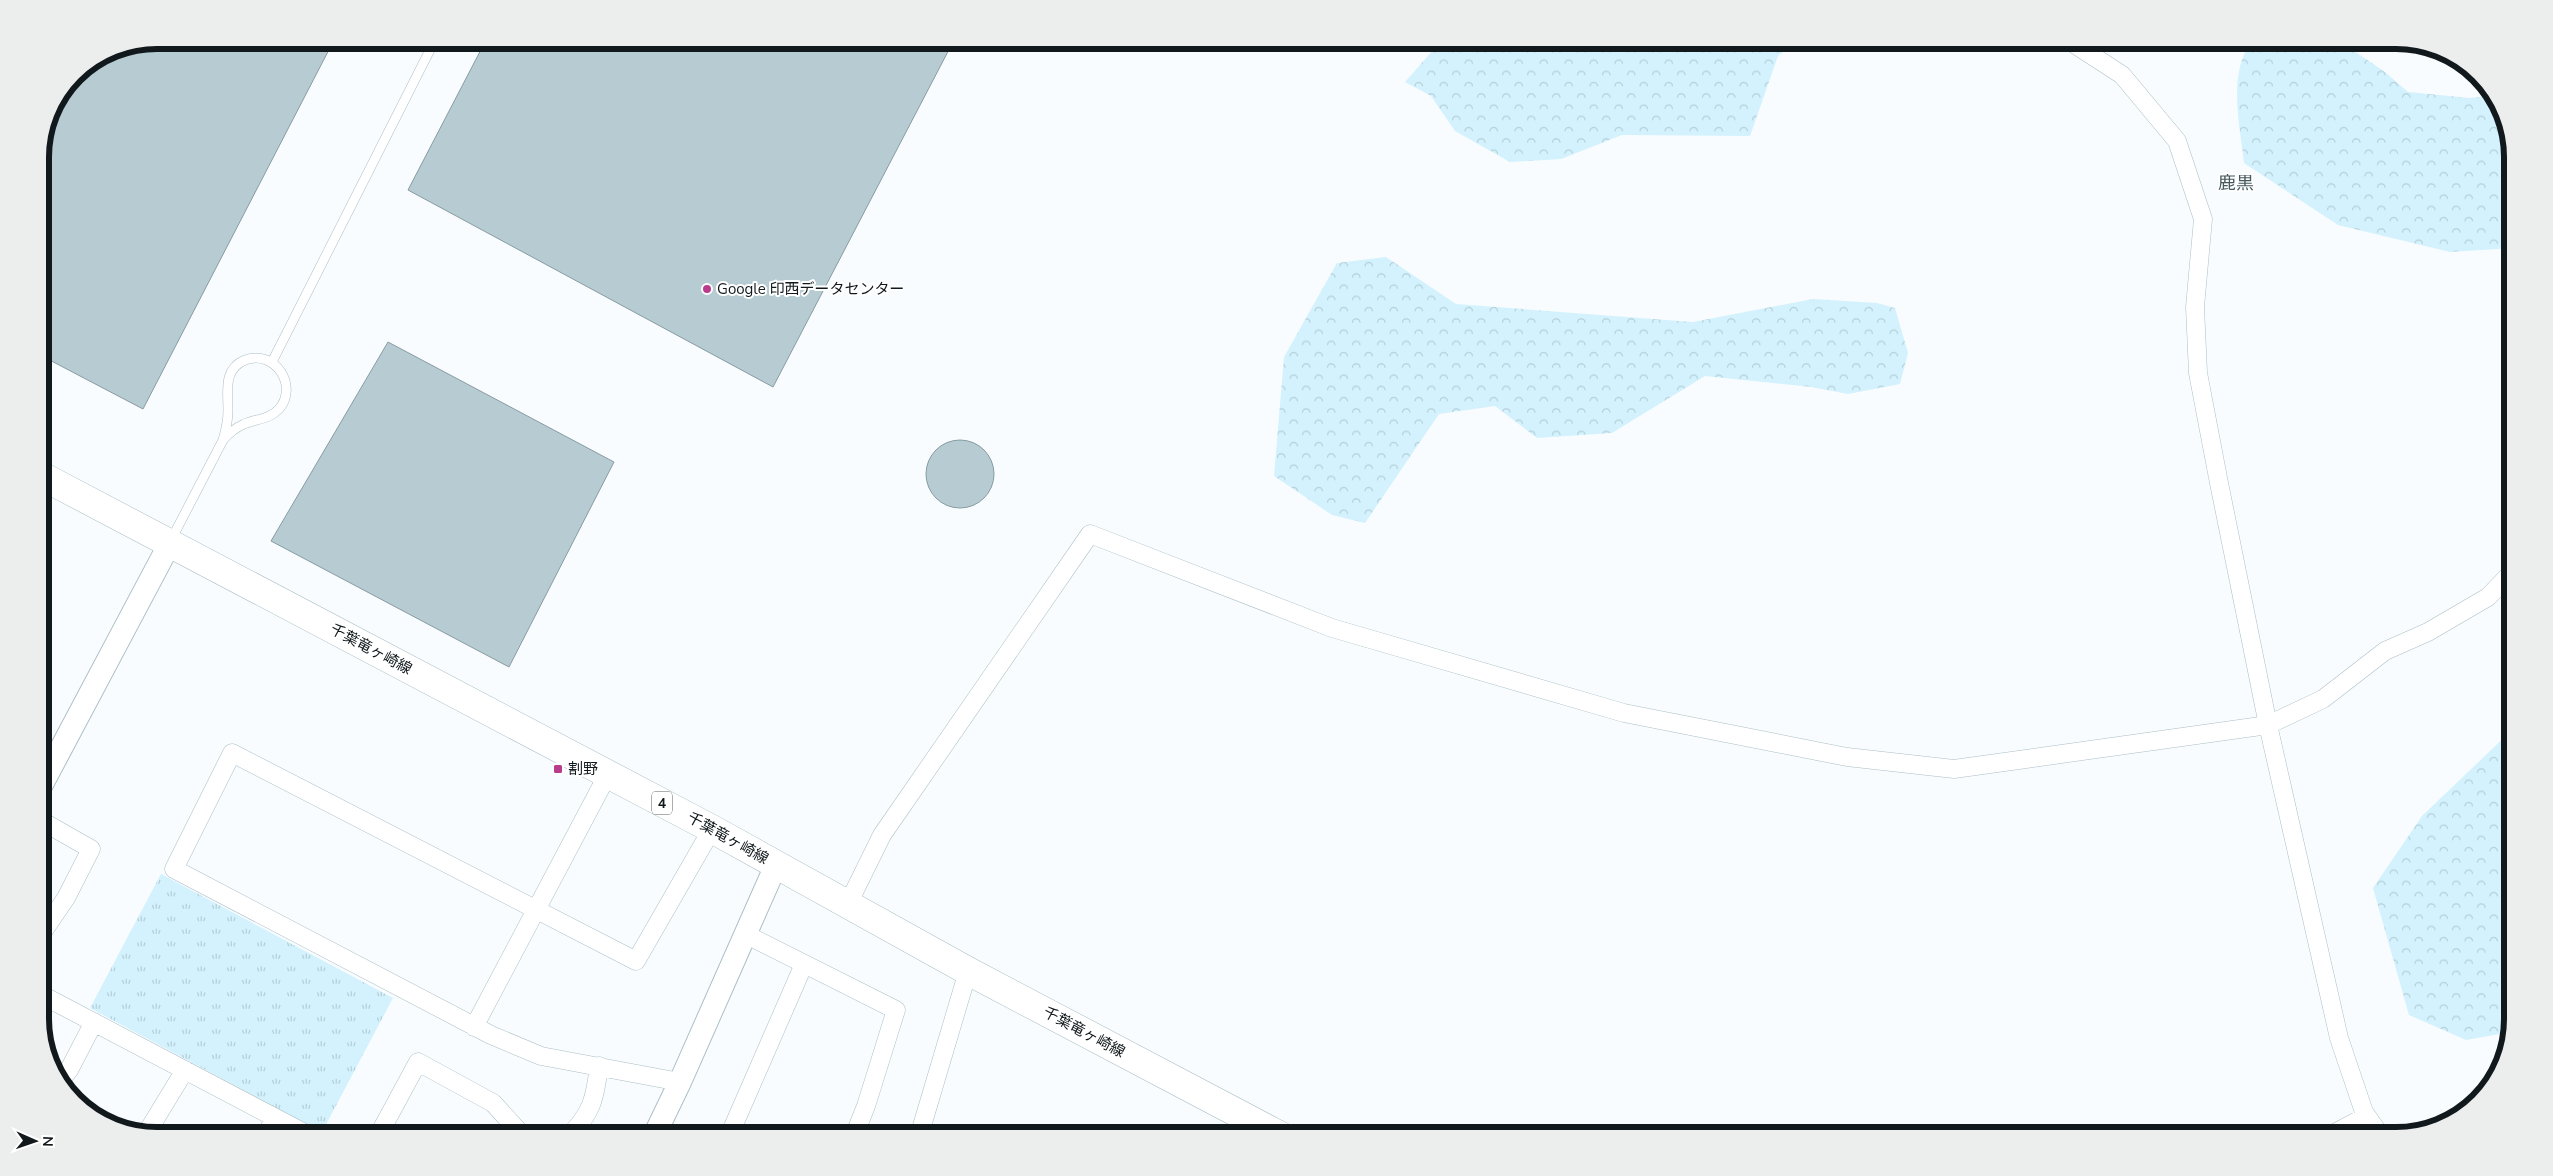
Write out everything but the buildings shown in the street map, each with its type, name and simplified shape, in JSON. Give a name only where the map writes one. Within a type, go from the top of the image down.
[{"type":"main road","name":"千葉竜ヶ崎線","points":[[49,480],[712,829],[968,971],[1265,1127]]},
{"type":"street","points":[[2082,49],[2122,75],[2177,141],[2203,219],[2195,307],[2198,373],[2268,724],[2339,1038],[2368,1116],[2375,1127]]},
{"type":"street","points":[[848,904],[882,835],[1090,534],[1332,628],[1624,713],[1847,757],[1954,769],[2268,724],[2323,699],[2385,651],[2428,632],[2488,597],[2504,581]]},
{"type":"street","points":[[49,771],[170,542]]},
{"type":"street","points":[[680,1082],[541,1056],[474,1026],[174,869],[232,753],[636,961],[712,829]]},
{"type":"street","points":[[474,1026],[608,774]]},
{"type":"street","points":[[49,825],[91,849],[66,898],[49,923]]},
{"type":"street","points":[[658,1127],[776,865]]},
{"type":"street","points":[[745,934],[896,1010],[858,1127]]},
{"type":"street","points":[[733,1127],[804,964]]},
{"type":"street","points":[[922,1127],[968,971]]},
{"type":"street","points":[[49,999],[292,1127]]},
{"type":"street","points":[[65,1075],[94,1022]]},
{"type":"street","points":[[383,1127],[418,1062],[493,1103],[515,1127]]},
{"type":"street","points":[[578,1127],[585,1120],[596,1094],[599,1066]]},
{"type":"street","points":[[151,1127],[185,1070]]},
{"type":"street","points":[[2347,1127],[2368,1116]]},
{"type":"street","points":[[270,1127],[275,1118]]},
{"type":"lane","points":[[272,362],[430,49]]},
{"type":"lane","points":[[170,542],[223,440],[227,426],[226,388],[231,371],[246,360],[264,359],[272,362],[284,376],[286,394],[283,402],[271,415],[232,430],[223,440]]},
{"type":"green space","points":[[1434,49],[1787,49],[1778,56],[1750,136],[1622,135],[1561,159],[1510,162],[1455,131],[1431,96],[1405,82]]},
{"type":"green space","points":[[2247,49],[2351,49],[2385,72],[2408,92],[2470,98],[2485,96],[2499,122],[2504,150],[2504,249],[2450,252],[2338,225],[2244,163],[2238,116],[2237,84]]},
{"type":"green space","points":[[1386,257],[1456,304],[1693,322],[1813,299],[1877,303],[1895,308],[1908,353],[1900,384],[1848,394],[1811,387],[1705,376],[1612,433],[1537,438],[1495,406],[1439,414],[1365,523],[1332,515],[1274,476],[1284,357],[1337,263]]},
{"type":"green space","points":[[2504,738],[2503,1033],[2466,1040],[2409,1015],[2373,888],[2422,816]]},
{"type":"green space","points":[[161,874],[393,998],[325,1127],[313,1127],[90,1008]]},
{"type":"place","name":"Google 印西データセンター","points":[[707,289]]},
{"type":"place","name":"割野","points":[[558,769]]},
{"type":"district","name":"鹿黒","points":[[2236,183]]}]
